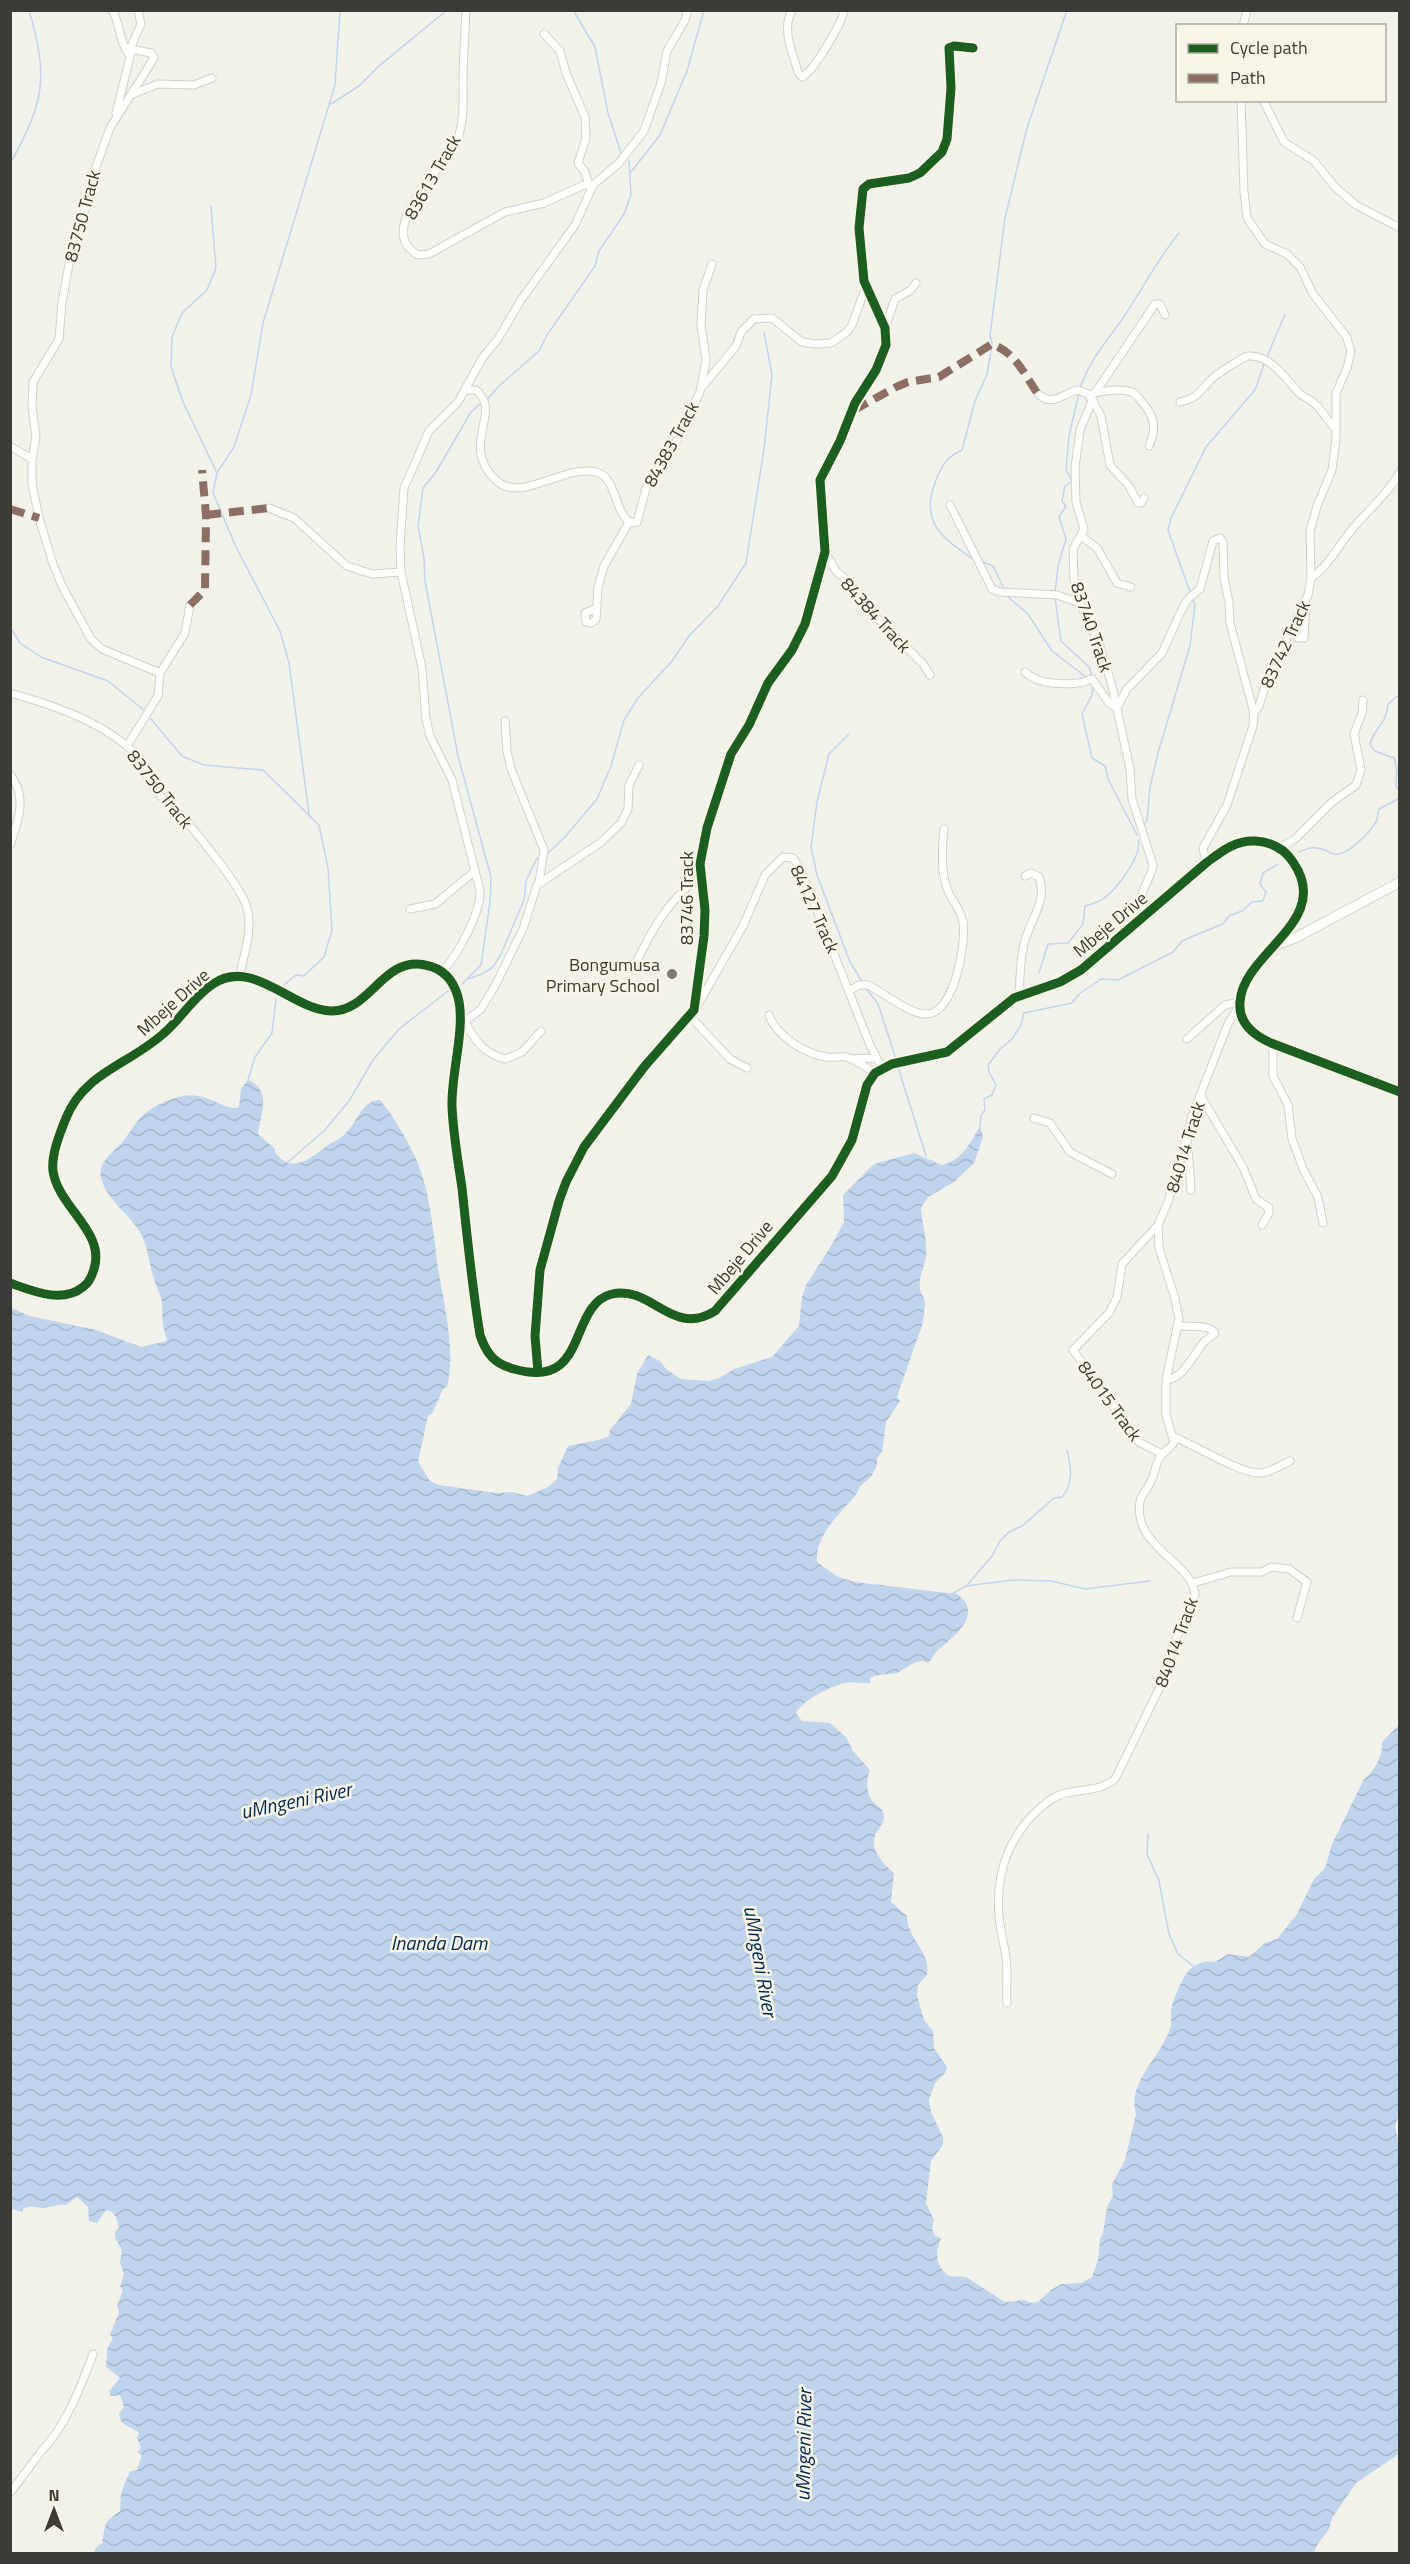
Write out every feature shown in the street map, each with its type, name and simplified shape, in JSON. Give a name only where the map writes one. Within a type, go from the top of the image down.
[{"type":"street","points":[[112,10],[118,21],[121,40],[131,51]]},
{"type":"street","points":[[116,117],[132,42],[141,24],[138,10]]},
{"type":"street","name":"83613 Track","points":[[466,10],[460,132],[456,142],[411,207],[403,232],[407,246],[418,255],[429,254],[505,212],[544,203],[579,187],[591,185]]},
{"type":"street","points":[[688,10],[685,20],[667,51],[661,83],[644,131],[618,164],[591,185],[575,225],[521,300],[498,339],[478,364],[452,409],[429,431],[406,478],[401,513],[401,572],[422,668],[426,719],[430,736],[452,780],[480,891],[479,902],[454,956],[442,971],[450,980],[458,999],[462,1024],[453,1087],[453,1123],[480,1335],[485,1350],[493,1359],[514,1369],[538,1372],[535,1336],[540,1270],[556,1210],[566,1182],[582,1151],[644,1067],[692,1013],[730,1059],[747,1068]]},
{"type":"street","points":[[792,10],[787,31],[798,72],[802,77],[808,74],[829,43],[840,24],[844,10]]},
{"type":"street","points":[[544,34],[560,51],[566,74],[585,117],[586,138],[578,163],[591,185]]},
{"type":"street","points":[[885,328],[866,286],[859,228],[863,189],[868,183],[909,178],[920,173],[938,157],[947,139],[951,82],[949,48],[954,46],[972,48]]},
{"type":"street","name":"83750 Track","points":[[131,51],[151,53],[153,58],[133,94],[116,117],[101,148],[90,198],[74,236],[62,303],[59,339],[33,382],[32,406],[36,437],[32,459],[32,483],[39,518],[62,586],[91,639],[102,649],[160,673]]},
{"type":"street","points":[[133,94],[158,84],[187,86],[212,78]]},
{"type":"street","name":"83742 Track","points":[[1206,863],[1203,848],[1227,805],[1253,726],[1254,713],[1259,706],[1268,678],[1306,600],[1311,578],[1310,531],[1317,506],[1332,470],[1335,399],[1351,358],[1350,342],[1313,294],[1300,267],[1294,259],[1265,244],[1247,218],[1244,198],[1241,102]]},
{"type":"street","points":[[1264,102],[1279,136],[1289,147],[1314,160],[1335,187],[1356,204],[1400,228]]},
{"type":"street","name":"84383 Track","points":[[629,522],[639,520],[647,485],[677,441],[702,388],[706,360],[701,325],[703,295],[712,264]]},
{"type":"street","name":"83746 Track","points":[[692,1013],[699,984],[705,920],[701,876],[703,843],[730,754],[749,725],[775,673],[801,635],[825,552],[820,480],[840,441],[851,411],[882,358],[886,339],[885,328],[895,299],[911,290],[916,283]]},
{"type":"street","points":[[702,388],[736,345],[741,333],[754,319],[772,318],[802,342],[824,345],[831,343],[839,339],[852,325],[866,286]]},
{"type":"street","name":"83740 Track","points":[[1147,914],[1142,906],[1141,895],[1152,873],[1153,865],[1132,799],[1130,769],[1117,708],[1100,646],[1080,603],[1072,556],[1074,545],[1084,529],[1076,502],[1075,467],[1078,436],[1091,405],[1091,394],[1155,304],[1160,304],[1165,315]]},
{"type":"street","points":[[1180,402],[1191,400],[1205,389],[1213,378],[1242,358],[1254,357],[1275,366],[1300,394],[1315,404],[1335,428]]},
{"type":"street","points":[[465,390],[476,390],[484,404],[486,415],[479,441],[482,460],[500,483],[519,488],[570,472],[595,471],[610,484],[621,513],[629,522],[604,567],[598,587],[597,608]]},
{"type":"street","points":[[1038,394],[1052,400],[1074,391],[1091,394],[1112,390],[1135,394],[1151,412],[1154,420],[1155,430],[1149,446]]},
{"type":"street","points":[[1091,394],[1101,416],[1107,456],[1112,468],[1129,486],[1138,503],[1141,503],[1144,498]]},
{"type":"street","points":[[10,446],[32,459]]},
{"type":"street","points":[[1311,578],[1380,501],[1400,472]]},
{"type":"street","points":[[950,505],[992,589],[1000,592],[1057,595],[1080,603]]},
{"type":"street","points":[[269,508],[294,518],[347,566],[372,574],[401,572]]},
{"type":"street","points":[[1081,536],[1103,557],[1117,583],[1131,586]]},
{"type":"street","points":[[1025,672],[1035,679],[1050,682],[1076,684],[1092,679],[1109,704],[1117,708],[1127,689],[1162,653],[1189,598],[1200,590],[1213,541],[1217,538],[1223,542],[1224,578],[1230,623],[1254,713]]},
{"type":"street","name":"84384 Track","points":[[825,552],[836,571],[852,585],[877,618],[923,664],[930,675]]},
{"type":"street","points":[[1293,627],[1298,638],[1304,638],[1306,600]]},
{"type":"street","points":[[127,746],[142,719],[156,701],[160,673],[185,633],[190,605]]},
{"type":"street","name":"83750 Track","points":[[10,693],[67,710],[127,746],[138,759],[156,791],[174,808],[243,897],[249,916],[239,977]]},
{"type":"street","points":[[1363,700],[1362,713],[1353,737],[1361,770],[1356,785],[1332,802],[1296,838],[1280,848],[1289,856],[1299,871],[1303,893],[1296,917],[1249,977],[1240,1003],[1241,1016],[1247,1027],[1257,1036],[1271,1043],[1400,1092]]},
{"type":"street","points":[[462,1024],[481,1009],[495,986],[523,929],[539,883],[543,850],[511,769],[505,721]]},
{"type":"street","points":[[539,883],[617,829],[628,809],[630,785],[639,765]]},
{"type":"street","points":[[10,776],[18,785],[21,797],[10,845]]},
{"type":"street","points":[[849,991],[859,985],[868,985],[922,1013],[936,1011],[946,1002],[958,970],[963,935],[962,918],[946,883],[943,854],[944,829]]},
{"type":"street","name":"Mbeje Drive","points":[[538,1372],[557,1366],[567,1358],[576,1344],[589,1310],[607,1296],[631,1294],[671,1315],[692,1320],[707,1317],[723,1304],[831,1176],[852,1140],[867,1085],[878,1070],[947,1052],[964,1040],[993,1013],[1019,995],[1059,982],[1082,970],[1206,863],[1227,848],[1241,841],[1264,842],[1280,848]]},
{"type":"street","name":"84127 Track","points":[[692,1013],[702,1001],[736,940],[765,875],[778,859],[793,858],[800,868],[876,1058],[878,1070]]},
{"type":"street","points":[[410,909],[435,904],[475,871]]},
{"type":"street","points":[[1019,995],[1023,945],[1038,914],[1040,895],[1039,877],[1031,873],[1025,876]]},
{"type":"street","points":[[636,963],[659,920],[688,886],[701,876]]},
{"type":"street","points":[[1275,946],[1297,937],[1400,882]]},
{"type":"street","name":"Mbeje Drive","points":[[10,1283],[40,1293],[61,1296],[75,1293],[89,1283],[97,1261],[92,1238],[62,1196],[52,1169],[65,1119],[75,1100],[92,1080],[153,1043],[209,986],[223,978],[254,979],[301,1002],[332,1011],[342,1010],[357,1002],[402,965],[419,964],[442,971]]},
{"type":"street","points":[[1187,1039],[1225,1005],[1240,1003]]},
{"type":"street","name":"84014 Track","points":[[1007,2003],[1008,1972],[999,1917],[998,1892],[1005,1856],[1028,1821],[1050,1800],[1064,1793],[1104,1786],[1115,1779],[1141,1731],[1164,1678],[1172,1648],[1195,1595],[1193,1583],[1158,1549],[1148,1534],[1141,1516],[1141,1498],[1151,1482],[1162,1454],[1171,1448],[1174,1437],[1166,1415],[1166,1380],[1168,1362],[1179,1326],[1174,1295],[1159,1248],[1158,1225],[1168,1202],[1186,1133],[1200,1095],[1228,1024],[1240,1003]]},
{"type":"street","points":[[770,1015],[775,1028],[781,1034],[806,1050],[824,1057],[845,1057],[878,1070]]},
{"type":"street","points":[[462,1024],[475,1042],[492,1054],[506,1059],[522,1052],[541,1031]]},
{"type":"street","points":[[1271,1043],[1274,1059],[1273,1076],[1288,1105],[1292,1139],[1304,1171],[1318,1197],[1323,1223]]},
{"type":"street","points":[[851,1059],[876,1058]]},
{"type":"street","points":[[1200,1095],[1244,1167],[1256,1199],[1269,1208],[1269,1213],[1262,1225]]},
{"type":"street","points":[[1034,1118],[1050,1123],[1070,1152],[1086,1158],[1112,1174]]},
{"type":"street","points":[[1186,1133],[1191,1190]]},
{"type":"street","name":"84015 Track","points":[[1158,1225],[1122,1264],[1117,1297],[1109,1313],[1073,1350],[1139,1443],[1162,1454]]},
{"type":"street","points":[[1166,1380],[1170,1380],[1181,1372],[1206,1340],[1215,1333],[1207,1327],[1179,1326]]},
{"type":"street","points":[[1174,1437],[1199,1447],[1226,1463],[1254,1472],[1269,1471],[1290,1461]]},
{"type":"street","points":[[1193,1583],[1231,1572],[1262,1572],[1271,1567],[1289,1569],[1307,1582],[1297,1618]]},
{"type":"street","points":[[10,2493],[59,2432],[70,2413],[93,2354]]},
{"type":"water","name":"Inanda Dam","points":[[248,1080],[256,1085],[263,1097],[258,1134],[275,1149],[275,1153],[281,1159],[287,1162],[304,1161],[342,1137],[364,1108],[374,1101],[380,1100],[393,1118],[418,1164],[427,1193],[450,1343],[447,1387],[443,1389],[432,1414],[428,1416],[418,1462],[430,1481],[439,1485],[496,1493],[512,1492],[527,1496],[548,1487],[557,1479],[558,1468],[568,1446],[609,1436],[610,1430],[631,1404],[637,1374],[648,1355],[660,1361],[666,1369],[681,1379],[709,1381],[734,1369],[772,1357],[799,1326],[802,1297],[806,1285],[844,1222],[843,1195],[874,1164],[914,1153],[942,1165],[956,1159],[980,1127],[983,1137],[974,1163],[954,1182],[928,1197],[921,1208],[926,1239],[926,1258],[920,1277],[920,1291],[925,1302],[924,1312],[921,1329],[897,1397],[900,1401],[886,1422],[882,1452],[877,1458],[877,1465],[871,1477],[860,1486],[855,1496],[831,1524],[822,1538],[817,1554],[817,1562],[838,1577],[855,1582],[957,1594],[965,1601],[968,1609],[967,1616],[959,1631],[938,1650],[929,1662],[919,1661],[897,1673],[873,1676],[870,1678],[870,1683],[848,1682],[832,1687],[810,1699],[796,1713],[802,1721],[830,1723],[846,1737],[853,1751],[870,1770],[867,1782],[869,1795],[882,1810],[884,1818],[875,1835],[875,1850],[894,1873],[891,1902],[907,1916],[911,1932],[926,1959],[927,1975],[918,1985],[917,1995],[924,2020],[933,2031],[934,2048],[947,2067],[946,2072],[935,2083],[929,2100],[931,2112],[943,2137],[943,2145],[931,2161],[926,2203],[934,2220],[932,2229],[935,2236],[941,2238],[937,2254],[939,2264],[949,2276],[966,2277],[1005,2302],[1024,2300],[1031,2303],[1038,2302],[1061,2284],[1081,2283],[1092,2277],[1098,2260],[1107,2207],[1113,2196],[1112,2184],[1125,2160],[1136,2114],[1134,2102],[1136,2090],[1167,2036],[1171,2025],[1173,2003],[1185,1975],[1196,1965],[1203,1962],[1215,1962],[1228,1954],[1249,1957],[1265,1943],[1277,1939],[1297,1914],[1314,1879],[1325,1868],[1332,1844],[1364,1779],[1378,1762],[1382,1742],[1399,1725],[1400,2111],[1395,2127],[1400,2148],[1399,2454],[1356,2483],[1332,2518],[1329,2529],[1314,2553],[94,2553],[102,2543],[108,2521],[120,2511],[121,2493],[130,2471],[137,2470],[142,2455],[137,2452],[141,2448],[137,2438],[139,2433],[120,2419],[119,2414],[124,2407],[120,2395],[111,2396],[109,2391],[120,2378],[106,2367],[107,2349],[113,2338],[110,2335],[119,2312],[117,2306],[123,2290],[120,2286],[124,2274],[120,2263],[122,2250],[115,2238],[115,2232],[119,2228],[116,2217],[112,2212],[106,2210],[97,2223],[89,2221],[88,2207],[77,2197],[66,2205],[44,2208],[28,2207],[23,2209],[23,2212],[11,2209],[11,1308],[30,1316],[96,1330],[141,1347],[166,1341],[161,1299],[144,1240],[108,1194],[101,1178],[102,1166],[141,1117],[154,1107],[186,1095],[205,1098],[227,1107],[239,1107],[241,1089]]},
{"type":"waterway","points":[[10,164],[30,123],[40,90],[39,54],[29,10]]},
{"type":"waterway","points":[[309,814],[289,663],[280,631],[236,547],[213,493],[217,473],[234,447],[251,395],[263,323],[335,85],[340,10]]},
{"type":"waterway","points":[[331,104],[359,86],[379,66],[447,10]]},
{"type":"waterway","points":[[573,10],[595,47],[608,113],[621,153]]},
{"type":"waterway","points":[[631,172],[660,135],[687,71],[704,10]]},
{"type":"waterway","points":[[992,343],[990,336],[1005,218],[1027,128],[1067,10]]},
{"type":"waterway","points":[[486,401],[499,386],[539,351],[547,335],[595,266],[599,251],[624,214],[631,195],[629,161]]},
{"type":"waterway","points":[[211,206],[216,268],[207,290],[182,313],[172,337],[171,367],[183,402],[216,471]]},
{"type":"waterway","points":[[1080,389],[1083,379],[1104,343],[1179,233]]},
{"type":"waterway","points":[[1267,357],[1285,314]]},
{"type":"waterway","points":[[546,855],[565,837],[597,799],[611,766],[624,720],[638,698],[672,661],[689,636],[718,606],[746,563],[764,449],[772,375],[764,332]]},
{"type":"waterway","points":[[973,559],[952,544],[936,527],[930,507],[931,495],[940,470],[949,459],[962,450],[975,401],[987,374],[992,345]]},
{"type":"waterway","points":[[1190,592],[1168,530],[1171,518],[1206,447],[1255,390],[1264,364]]},
{"type":"waterway","points":[[1055,592],[1058,566],[1066,539],[1059,517],[1066,506],[1062,501],[1065,486],[1072,481],[1066,470],[1069,436],[1079,393]]},
{"type":"waterway","points":[[462,984],[481,965],[490,902],[491,877],[458,756],[425,581],[424,558],[418,526],[423,488],[436,472],[471,412],[480,404]]},
{"type":"waterway","points":[[983,562],[993,566],[1003,587]]},
{"type":"waterway","points":[[1007,596],[1028,614],[1052,651],[1086,677]]},
{"type":"waterway","points":[[1055,598],[1061,641],[1089,667],[1092,676]]},
{"type":"waterway","points":[[1144,824],[1147,821],[1150,787],[1158,753],[1190,646],[1195,605],[1193,599]]},
{"type":"waterway","points":[[10,627],[20,643],[41,657],[108,681],[145,711]]},
{"type":"waterway","points":[[1093,683],[1092,695],[1082,714],[1092,758],[1105,766],[1108,779],[1137,835]]},
{"type":"waterway","points":[[1400,694],[1388,704],[1383,722],[1374,734],[1370,745],[1375,751],[1394,758],[1397,768],[1396,787],[1400,791]]},
{"type":"waterway","points":[[151,719],[182,756],[204,765],[263,770],[319,825],[328,868],[332,930],[324,957],[304,976],[296,975],[284,985]]},
{"type":"waterway","points":[[849,734],[829,754],[817,802],[811,847],[817,875],[850,962],[863,983]]},
{"type":"waterway","points":[[1299,852],[1314,848],[1333,854],[1345,852],[1358,843],[1373,826],[1379,809],[1400,798]]},
{"type":"waterway","points":[[1039,973],[1048,944],[1068,943],[1083,924],[1085,906],[1103,899],[1121,880],[1133,863],[1138,840]]},
{"type":"waterway","points":[[468,979],[493,967],[501,954],[524,900],[526,881],[537,858]]},
{"type":"waterway","points":[[980,1127],[981,1115],[985,1110],[984,1099],[992,1095],[996,1085],[988,1065],[1000,1049],[1012,1039],[1021,1025],[1024,1013],[1072,1003],[1079,994],[1101,979],[1118,980],[1173,952],[1182,941],[1223,924],[1229,916],[1242,911],[1252,902],[1263,901],[1266,892],[1260,884],[1263,873],[1278,864]]},
{"type":"waterway","points":[[865,987],[878,1004],[896,1059]]},
{"type":"waterway","points":[[288,1162],[325,1130],[349,1101],[373,1060],[399,1029],[448,991]]},
{"type":"waterway","points":[[248,1080],[255,1057],[272,1033],[276,999]]},
{"type":"waterway","points":[[898,1067],[926,1156]]},
{"type":"waterway","points":[[968,1584],[1009,1532],[1022,1526],[1054,1498],[1062,1497],[1066,1492],[1070,1481],[1070,1462],[1067,1450]]},
{"type":"waterway","points":[[952,1594],[966,1586],[1013,1580],[1051,1581],[1085,1589],[1150,1581]]},
{"type":"waterway","points":[[1148,1834],[1147,1854],[1159,1881],[1169,1934],[1178,1954],[1193,1966]]},
{"type":"marked path","points":[[854,410],[908,382],[939,377],[992,344],[1013,359],[1038,394]]},
{"type":"marked path","points":[[190,605],[205,590],[206,515],[202,470]]},
{"type":"marked path","points":[[206,515],[269,508]]},
{"type":"marked path","points":[[10,509],[39,518]]},
{"type":"cycle path","points":[[538,1372],[535,1336],[540,1270],[559,1201],[584,1147],[644,1067],[694,1010],[704,936],[705,910],[700,864],[707,828],[731,754],[749,725],[768,683],[792,650],[805,624],[825,552],[820,480],[840,441],[855,403],[876,370],[886,345],[885,328],[864,281],[859,228],[863,189],[869,184],[909,178],[920,173],[942,152],[947,139],[951,88],[949,48],[954,46],[973,48]]},
{"type":"cycle path","points":[[10,1283],[47,1294],[66,1295],[75,1292],[89,1281],[96,1256],[93,1243],[88,1231],[63,1196],[53,1171],[55,1151],[66,1118],[74,1103],[95,1080],[150,1045],[206,989],[228,977],[258,980],[302,1003],[331,1011],[345,1009],[356,1003],[387,976],[411,964],[431,966],[450,980],[458,997],[460,1009],[452,1093],[453,1116],[480,1335],[488,1352],[496,1361],[514,1369],[538,1373],[555,1368],[567,1358],[588,1313],[598,1301],[612,1294],[626,1293],[639,1297],[674,1315],[686,1318],[700,1318],[715,1311],[832,1176],[852,1140],[867,1085],[875,1073],[892,1064],[947,1052],[1014,998],[1060,982],[1081,970],[1206,863],[1241,842],[1261,842],[1281,849],[1293,862],[1303,883],[1302,902],[1295,919],[1255,967],[1245,984],[1240,1002],[1244,1022],[1258,1036],[1271,1043],[1400,1092]]},
{"type":"place","name":"Bongumusa Primary School","points":[[672,974]]},
{"type":"water label","name":"uMngeni River","points":[[296,1800]]},
{"type":"water label","name":"uMngeni River","points":[[761,1961]]},
{"type":"water label","name":"uMngeni River","points":[[803,2445]]}]
